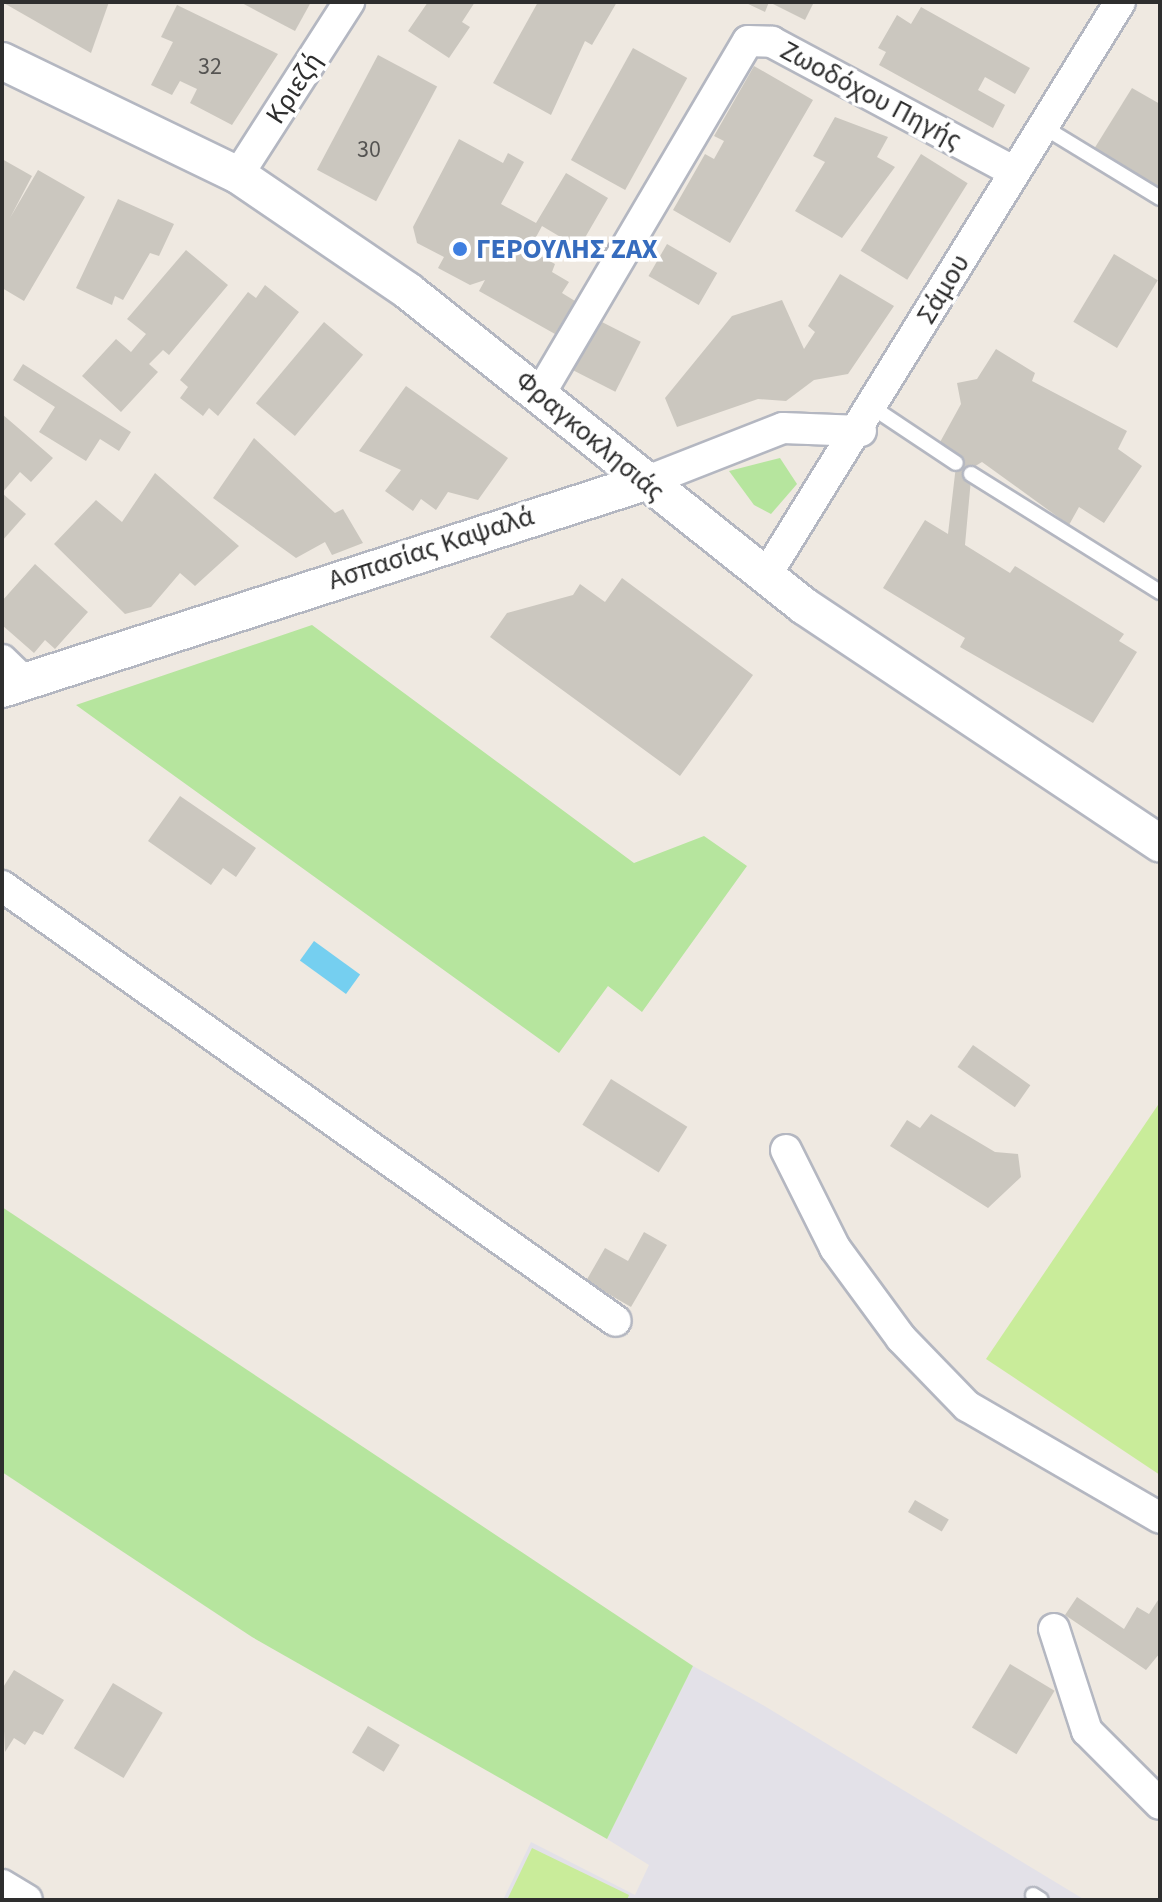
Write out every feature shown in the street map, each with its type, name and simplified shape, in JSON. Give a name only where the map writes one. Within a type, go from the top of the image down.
[{"type":"street","name":"Κριεζή","points":[[238,175],[349,2]]},
{"type":"street","name":"Σάμου","points":[[765,577],[868,420],[1014,172],[1120,2]]},
{"type":"street","name":"Ζωοδόχου Πηγής","points":[[541,392],[748,41],[772,42],[1014,172]]},
{"type":"street","name":"Φραγκοκλησιάς","points":[[2,61],[238,175],[541,392],[645,482],[765,577],[1160,843]]},
{"type":"street","name":"Ασπασίας Καψαλά","points":[[9,677],[645,482],[783,428],[868,420]]},
{"type":"street","points":[[2,886],[616,1321]]},
{"type":"street","points":[[786,1150],[835,1248],[901,1338],[967,1406],[1160,1518]]},
{"type":"street","points":[[1054,1629],[1087,1731],[1160,1804]]},
{"type":"street","points":[[2,1885],[27,1900]]},
{"type":"lane","points":[[1042,126],[1160,198]]},
{"type":"lane","points":[[868,420],[956,463]]},
{"type":"lane","points":[[971,474],[1160,592]]},
{"type":"shaded area","points":[[693,1666],[1085,1900],[503,1900],[531,1842],[635,1895],[649,1865],[607,1839]]},
{"type":"green space","points":[[780,458],[797,484],[771,514],[754,505],[729,471]]},
{"type":"green space","points":[[312,625],[634,863],[704,836],[747,866],[642,1012],[608,986],[559,1053],[76,705]]},
{"type":"green space","points":[[1160,1102],[1160,1475],[986,1359]]},
{"type":"green space","points":[[2,1207],[693,1666],[607,1839],[252,1637],[2,1472]]},
{"type":"green space","points":[[532,1848],[629,1895],[627,1900],[507,1900]]},
{"type":"water","points":[[314,941],[360,975],[346,994],[300,960]]},
{"type":"building","points":[[2,2],[109,2],[91,53]]},
{"type":"building","points":[[240,2],[311,2],[295,31]]},
{"type":"building","points":[[428,2],[475,2],[462,22],[470,27],[449,58],[408,31]]},
{"type":"building","points":[[538,2],[617,2],[592,45],[585,41],[551,115],[493,83]]},
{"type":"building","points":[[744,2],[769,2],[765,12]]},
{"type":"building","points":[[769,2],[814,2],[805,20]]},
{"type":"building","points":[[177,5],[278,54],[232,125],[190,103],[197,89],[180,81],[172,95],[151,85],[173,42],[161,37]]},
{"type":"building","points":[[921,7],[1030,68],[1015,94],[985,77],[978,90],[1005,105],[993,128],[879,65],[886,52],[878,48],[897,15],[911,24]]},
{"type":"building","points":[[633,48],[687,78],[625,190],[571,160]]},
{"type":"building","points":[[378,55],[437,86],[376,201],[317,170]]},
{"type":"building","points":[[754,66],[813,100],[730,243],[673,210],[705,154],[714,159],[724,141],[714,136]]},
{"type":"building","points":[[1132,88],[1160,104],[1160,190],[1094,149]]},
{"type":"building","points":[[835,117],[888,137],[877,157],[895,167],[842,238],[795,211],[825,162],[813,156]]},
{"type":"building","points":[[459,139],[503,163],[508,153],[524,162],[501,204],[536,223],[566,173],[608,198],[579,248],[542,226],[529,250],[555,264],[552,272],[569,282],[562,293],[575,301],[555,334],[479,291],[485,280],[470,285],[438,268],[444,257],[417,243],[413,227]]},
{"type":"building","points":[[921,154],[968,183],[907,280],[861,251]]},
{"type":"building","points":[[2,159],[32,176],[10,218],[38,170],[85,197],[24,301],[2,288]]},
{"type":"building","points":[[118,199],[174,224],[159,256],[150,253],[123,300],[115,296],[112,305],[76,288]]},
{"type":"building","points":[[667,244],[717,273],[699,305],[648,276]]},
{"type":"building","points":[[186,250],[228,285],[169,355],[163,350],[149,364],[158,372],[121,412],[82,376],[116,339],[131,352],[146,334],[127,319]]},
{"type":"building","points":[[1114,254],[1158,280],[1117,348],[1073,322]]},
{"type":"building","points":[[840,274],[894,306],[848,374],[814,380],[786,401],[758,399],[677,427],[665,398],[732,316],[782,300],[804,349],[815,332],[808,326]]},
{"type":"building","points":[[265,285],[299,312],[218,416],[209,408],[203,416],[180,398],[188,387],[180,380],[248,292],[256,298]]},
{"type":"building","points":[[598,320],[641,342],[615,392],[573,370]]},
{"type":"building","points":[[324,322],[363,355],[295,436],[256,403]]},
{"type":"building","points":[[996,349],[1035,373],[1032,381],[1127,431],[1118,449],[1142,466],[1104,523],[1079,507],[1069,525],[982,462],[972,468],[965,545],[1010,573],[1015,566],[1124,634],[1119,641],[1137,652],[1093,723],[960,647],[965,638],[883,588],[925,520],[948,534],[957,457],[939,444],[961,404],[957,383],[977,379]]},
{"type":"building","points":[[23,364],[131,432],[119,451],[100,439],[86,461],[39,432],[55,407],[13,380]]},
{"type":"building","points":[[406,386],[508,458],[478,500],[448,492],[436,510],[421,499],[413,511],[385,491],[401,470],[359,451]]},
{"type":"building","points":[[2,414],[53,458],[31,482],[20,472],[2,493]]},
{"type":"building","points":[[254,438],[335,513],[343,509],[363,543],[332,555],[325,542],[296,558],[213,498]]},
{"type":"building","points":[[155,473],[239,546],[195,586],[180,573],[151,607],[125,614],[54,544],[96,500],[122,522]]},
{"type":"building","points":[[2,493],[26,514],[2,541]]},
{"type":"building","points":[[35,564],[88,612],[55,649],[45,640],[34,653],[2,625],[2,601]]},
{"type":"building","points":[[622,578],[753,675],[680,776],[490,637],[507,613],[573,595],[580,584],[605,602]]},
{"type":"building","points":[[180,796],[256,848],[236,877],[223,868],[211,885],[148,841]]},
{"type":"building","points":[[973,1045],[1030,1085],[1015,1107],[958,1067]]},
{"type":"building","points":[[611,1079],[687,1127],[659,1172],[582,1125]]},
{"type":"building","points":[[931,1114],[995,1152],[1018,1154],[1021,1177],[988,1208],[890,1146],[907,1120],[920,1128]]},
{"type":"building","points":[[644,1232],[667,1245],[631,1307],[586,1281],[605,1248],[628,1261]]},
{"type":"building","points":[[915,1500],[949,1520],[942,1532],[908,1512]]},
{"type":"building","points":[[1077,1597],[1124,1629],[1137,1607],[1149,1614],[1160,1597],[1160,1653],[1146,1670],[1065,1615]]},
{"type":"building","points":[[1010,1664],[1055,1691],[1016,1754],[972,1727]]},
{"type":"building","points":[[14,1670],[64,1700],[43,1735],[34,1731],[25,1745],[14,1738],[5,1752],[2,1689]]},
{"type":"building","points":[[113,1683],[163,1713],[124,1778],[74,1748]]},
{"type":"building","points":[[368,1726],[400,1745],[384,1772],[352,1753]]},
{"type":"place","name":"ΓΕΡΟΥΛΗΣ ΖΑΧ","points":[[460,249]]}]
